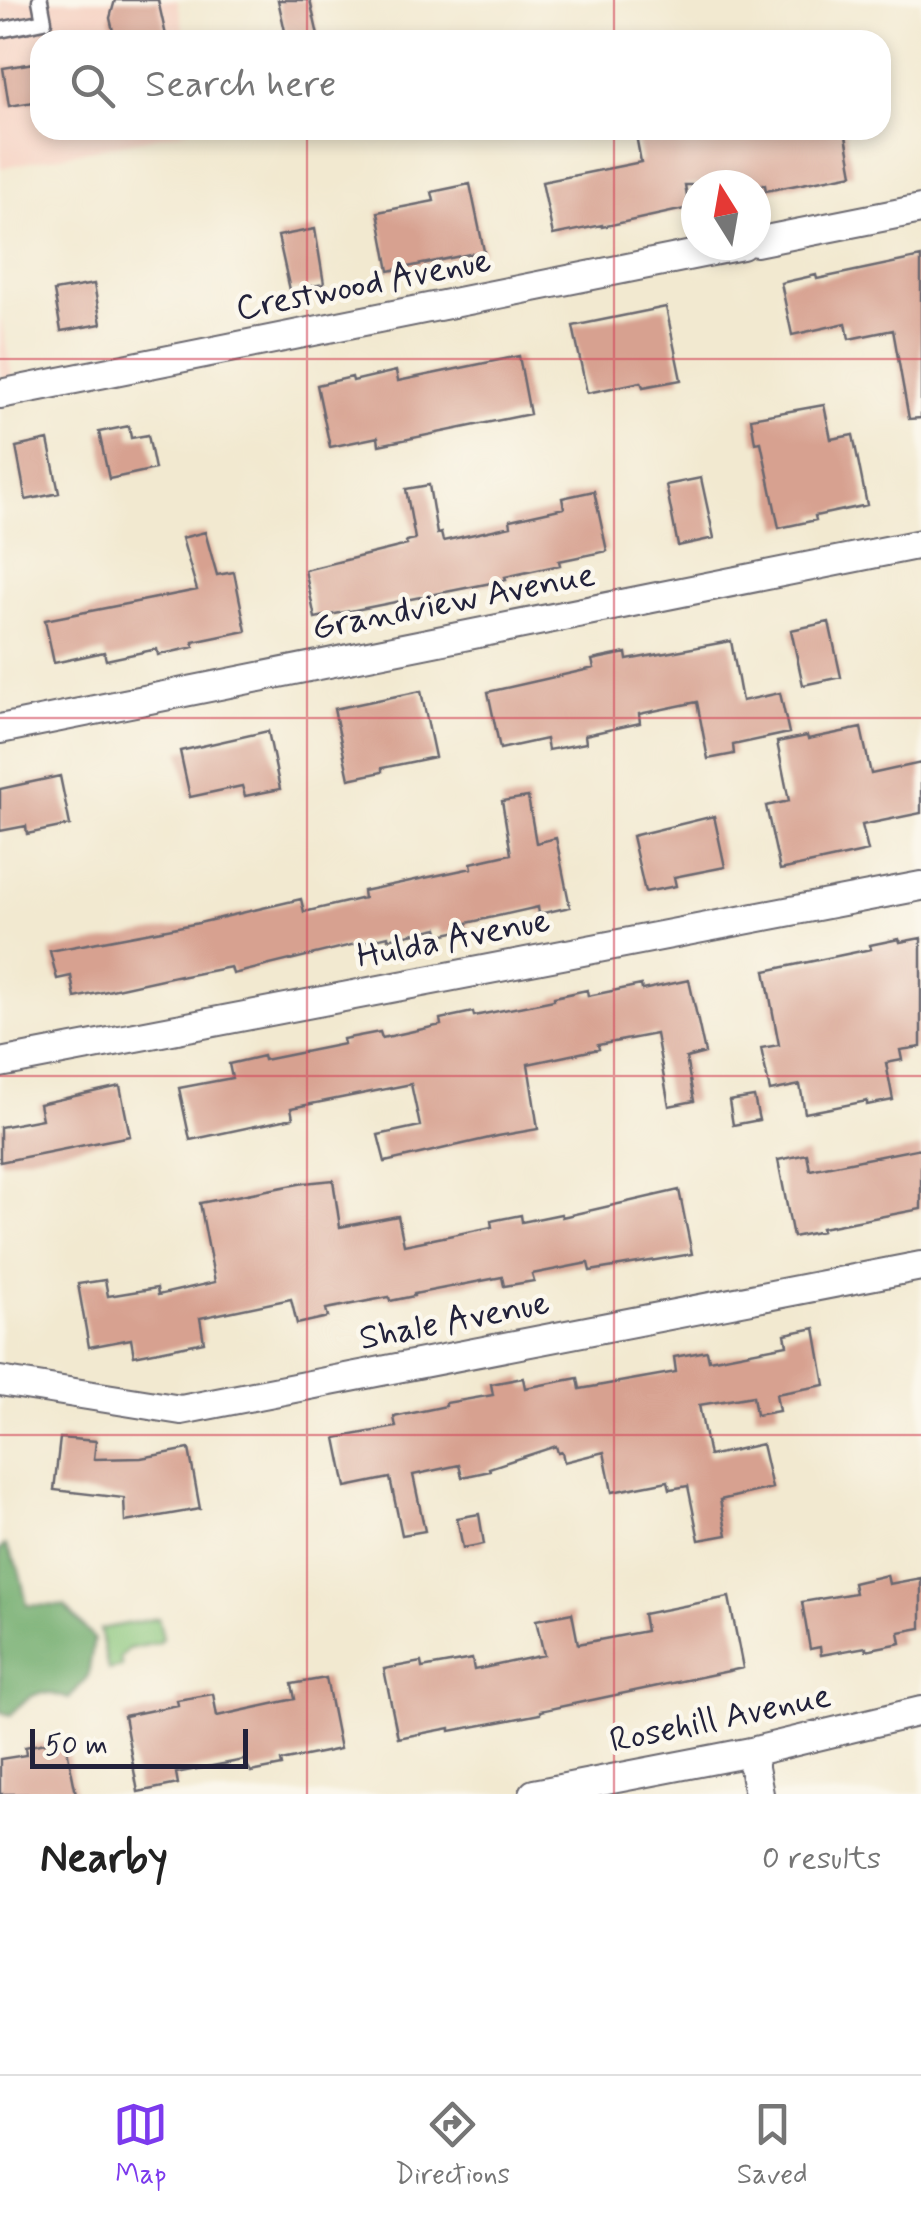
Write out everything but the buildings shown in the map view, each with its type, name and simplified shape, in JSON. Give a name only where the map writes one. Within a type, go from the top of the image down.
[{"type":"street","points":[[771,239],[921,209]]},
{"type":"street","name":"Crestwood Avenue","points":[[0,394],[681,257]]},
{"type":"street","name":"Grandview Avenue","points":[[0,730],[921,544]]},
{"type":"street","name":"Hulda Avenue","points":[[0,1062],[921,886]]},
{"type":"street","name":"Shale Avenue","points":[[0,1381],[181,1410],[921,1266]]},
{"type":"street","name":"Rosehill Avenue","points":[[534,1794],[750,1752],[921,1711]]},
{"type":"street","points":[[750,1752],[759,1794]]},
{"type":"lane","points":[[0,30],[44,21],[40,0]]},
{"type":"shaded area","points":[[0,0],[177,0],[184,30],[30,30],[30,140],[141,140],[0,168]]},
{"type":"shaded area","points":[[0,314],[15,391],[0,394]]},
{"type":"green space","points":[[5,1545],[19,1568],[27,1605],[65,1606],[94,1639],[88,1676],[69,1699],[36,1694],[11,1715],[0,1712],[0,1550]]},
{"type":"green space","points":[[158,1618],[163,1638],[158,1643],[128,1649],[120,1658],[122,1667],[108,1670],[100,1629]]}]
